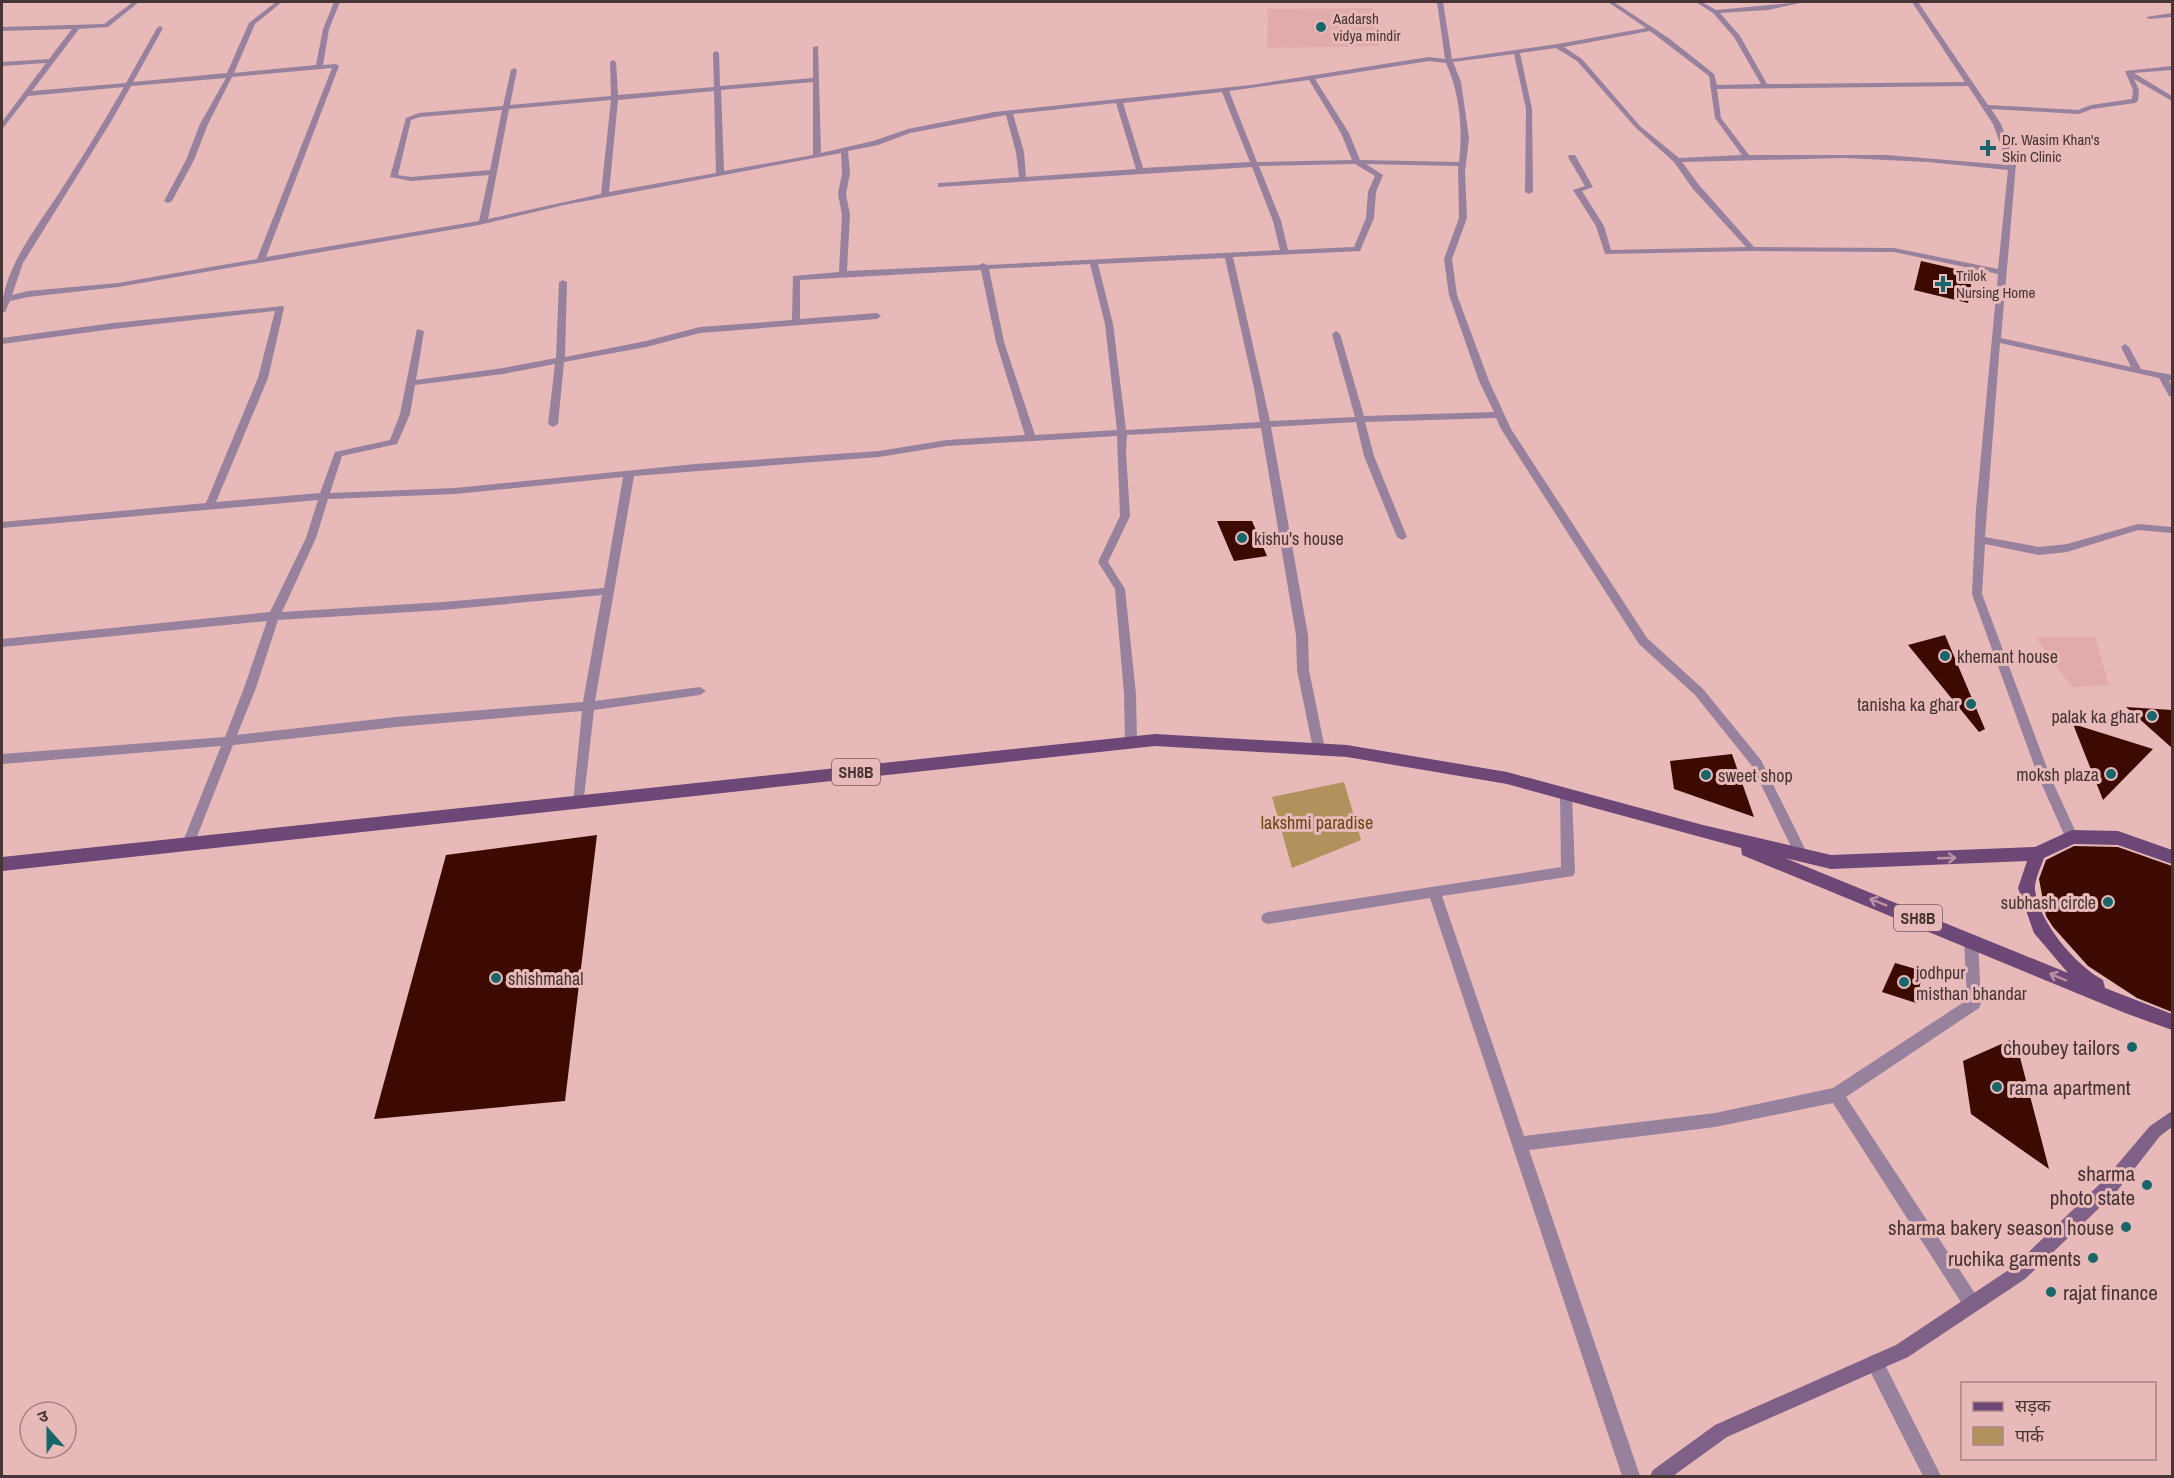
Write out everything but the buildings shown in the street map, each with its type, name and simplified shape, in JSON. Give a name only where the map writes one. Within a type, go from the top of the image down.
[{"type":"main road","name":"SH8B","points":[[2,864],[1155,740],[1347,751],[1507,778],[1703,832],[1831,862],[2037,854],[2072,837],[2118,838],[2172,857]]},
{"type":"main road","name":"SH8B","points":[[1703,832],[2172,1022]]},
{"type":"main road","name":"SH8B","points":[[2037,854],[2025,888],[2042,933],[2086,980],[2131,1007]]},
{"type":"street","points":[[2,29],[106,26],[136,2]]},
{"type":"street","points":[[168,201],[230,75],[252,23],[279,2]]},
{"type":"street","points":[[319,67],[326,29],[337,2]]},
{"type":"street","points":[[1440,2],[1449,61],[1458,82],[1463,108],[1465,138],[1462,164],[1463,218],[1448,259],[1453,295],[1484,381],[1500,415],[1572,534],[1643,641],[1699,692],[1757,763],[1802,855]]},
{"type":"street","points":[[1611,2],[1712,75],[1718,118],[1746,156]]},
{"type":"street","points":[[1699,2],[1714,12],[1737,36],[1765,86]]},
{"type":"street","points":[[1714,12],[1768,8],[1798,2]]},
{"type":"street","points":[[1915,2],[1997,124],[2012,168],[1979,539],[1977,594],[2044,776],[2072,837]]},
{"type":"street","points":[[2149,17],[2172,15]]},
{"type":"street","points":[[2,126],[77,27]]},
{"type":"street","points":[[2,310],[3,299],[19,262],[129,84],[160,28]]},
{"type":"street","points":[[3,299],[118,285],[483,222],[605,195],[817,156],[876,143],[908,131],[1009,113],[1225,90],[1429,59],[1449,61],[1557,46],[1651,29]]},
{"type":"street","points":[[1557,46],[1568,50],[1583,64],[1639,128],[1677,160],[1696,187],[1752,249]]},
{"type":"street","points":[[816,47],[817,156]]},
{"type":"street","points":[[1517,52],[1529,109],[1529,192]]},
{"type":"street","points":[[716,53],[719,89],[720,174]]},
{"type":"street","points":[[2,64],[51,61]]},
{"type":"street","points":[[605,195],[615,99],[613,62]]},
{"type":"street","points":[[25,94],[336,66],[261,260]]},
{"type":"street","points":[[2127,72],[2172,68]]},
{"type":"street","points":[[483,222],[514,70]]},
{"type":"street","points":[[1986,108],[2079,112],[2091,107],[2135,101],[2136,90],[2127,72]]},
{"type":"street","points":[[2127,72],[2172,99]]},
{"type":"street","points":[[796,322],[796,278],[983,266],[1358,249],[1370,218],[1372,192],[1379,175],[1358,162],[1345,134],[1311,77]]},
{"type":"street","points":[[493,172],[411,179],[394,177],[410,117],[817,80]]},
{"type":"street","points":[[1713,87],[1970,84]]},
{"type":"street","points":[[1225,90],[1277,221],[1284,251]]},
{"type":"street","points":[[1119,102],[1141,173]]},
{"type":"street","points":[[1009,113],[1020,152],[1023,179]]},
{"type":"street","points":[[843,274],[846,215],[842,194],[846,173],[844,150]]},
{"type":"street","points":[[1677,160],[1772,154],[1951,160],[2012,168]]},
{"type":"street","points":[[1572,157],[1589,187],[1577,190],[1600,226],[1608,252],[1894,249],[2002,272]]},
{"type":"street","points":[[941,185],[1256,165],[1358,162],[1462,164]]},
{"type":"street","points":[[1228,254],[1265,425],[1302,635],[1303,670],[1319,749]]},
{"type":"street","points":[[1093,262],[1109,324],[1122,433],[1125,516],[1103,562],[1119,589],[1130,694],[1131,742]]},
{"type":"street","points":[[983,266],[989,281],[990,298],[1000,342],[1031,439]]},
{"type":"street","points":[[553,424],[560,360],[563,282]]},
{"type":"street","points":[[2,341],[112,326],[279,308],[263,378],[210,505]]},
{"type":"street","points":[[410,383],[560,360],[646,344],[700,330],[877,316]]},
{"type":"street","points":[[189,844],[250,688],[274,616],[311,538],[338,454],[394,442],[405,414],[420,331]]},
{"type":"street","points":[[1336,334],[1369,456],[1402,537]]},
{"type":"street","points":[[1996,339],[2172,378]]},
{"type":"street","points":[[2125,346],[2138,371]]},
{"type":"street","points":[[2162,376],[2172,394]]},
{"type":"street","points":[[2,525],[324,496],[455,491],[629,474],[879,454],[947,443],[1360,419],[1500,415]]},
{"type":"street","points":[[579,802],[588,706],[629,474]]},
{"type":"street","points":[[1979,539],[2039,551],[2067,548],[2138,527],[2172,530]]},
{"type":"street","points":[[2,643],[274,616],[443,606],[607,591]]},
{"type":"street","points":[[2,759],[228,741],[396,722],[588,706],[700,691]]},
{"type":"street","points":[[1268,918],[1568,872],[1566,794]]},
{"type":"street","points":[[1434,892],[1631,1476]]},
{"type":"street","points":[[1519,1144],[1715,1120],[1836,1095],[1974,1003],[1971,940]]},
{"type":"street","points":[[1836,1095],[1972,1305]]},
{"type":"street","points":[[1659,1476],[1721,1431],[1902,1351],[2019,1273],[2111,1185],[2155,1131],[2172,1118]]},
{"type":"street","points":[[1875,1363],[1932,1476]]},
{"type":"shaded area","name":"Aadarsh vidya mindir","points":[[1372,8],[1379,46],[1267,48],[1268,9]]},
{"type":"shaded area","points":[[2035,637],[2095,637],[2109,685],[2072,687]]},
{"type":"green space","name":"lakshmi paradise","points":[[1344,782],[1361,840],[1292,868],[1272,797]]},
{"type":"place","name":"Aadarsh vidya mindir","points":[[1321,27]]},
{"type":"place","name":"Dr. Wasim Khan's Skin Clinic","points":[[1988,148]]},
{"type":"place","name":"Trilok Nursing Home","points":[[1943,284]]},
{"type":"place","name":"kishu's house","points":[[1242,538]]},
{"type":"place","name":"khemant house","points":[[1945,656]]},
{"type":"place","name":"tanisha ka ghar","points":[[1971,704]]},
{"type":"place","name":"palak ka ghar","points":[[2152,716]]},
{"type":"place","name":"moksh plaza","points":[[2111,774]]},
{"type":"place","name":"sweet shop","points":[[1706,775]]},
{"type":"place","name":"subhash circle","points":[[2108,902]]},
{"type":"place","name":"shishmahal","points":[[496,978]]},
{"type":"place","name":"jodhpur misthan bhandar","points":[[1904,982]]},
{"type":"place","name":"choubey tailors","points":[[2132,1047]]},
{"type":"place","name":"rama apartment","points":[[1997,1087]]},
{"type":"place","name":"sharma photo state","points":[[2147,1185]]},
{"type":"place","name":"sharma bakery season house","points":[[2126,1227]]},
{"type":"place","name":"ruchika garments","points":[[2093,1258]]},
{"type":"place","name":"rajat finance","points":[[2051,1292]]}]
